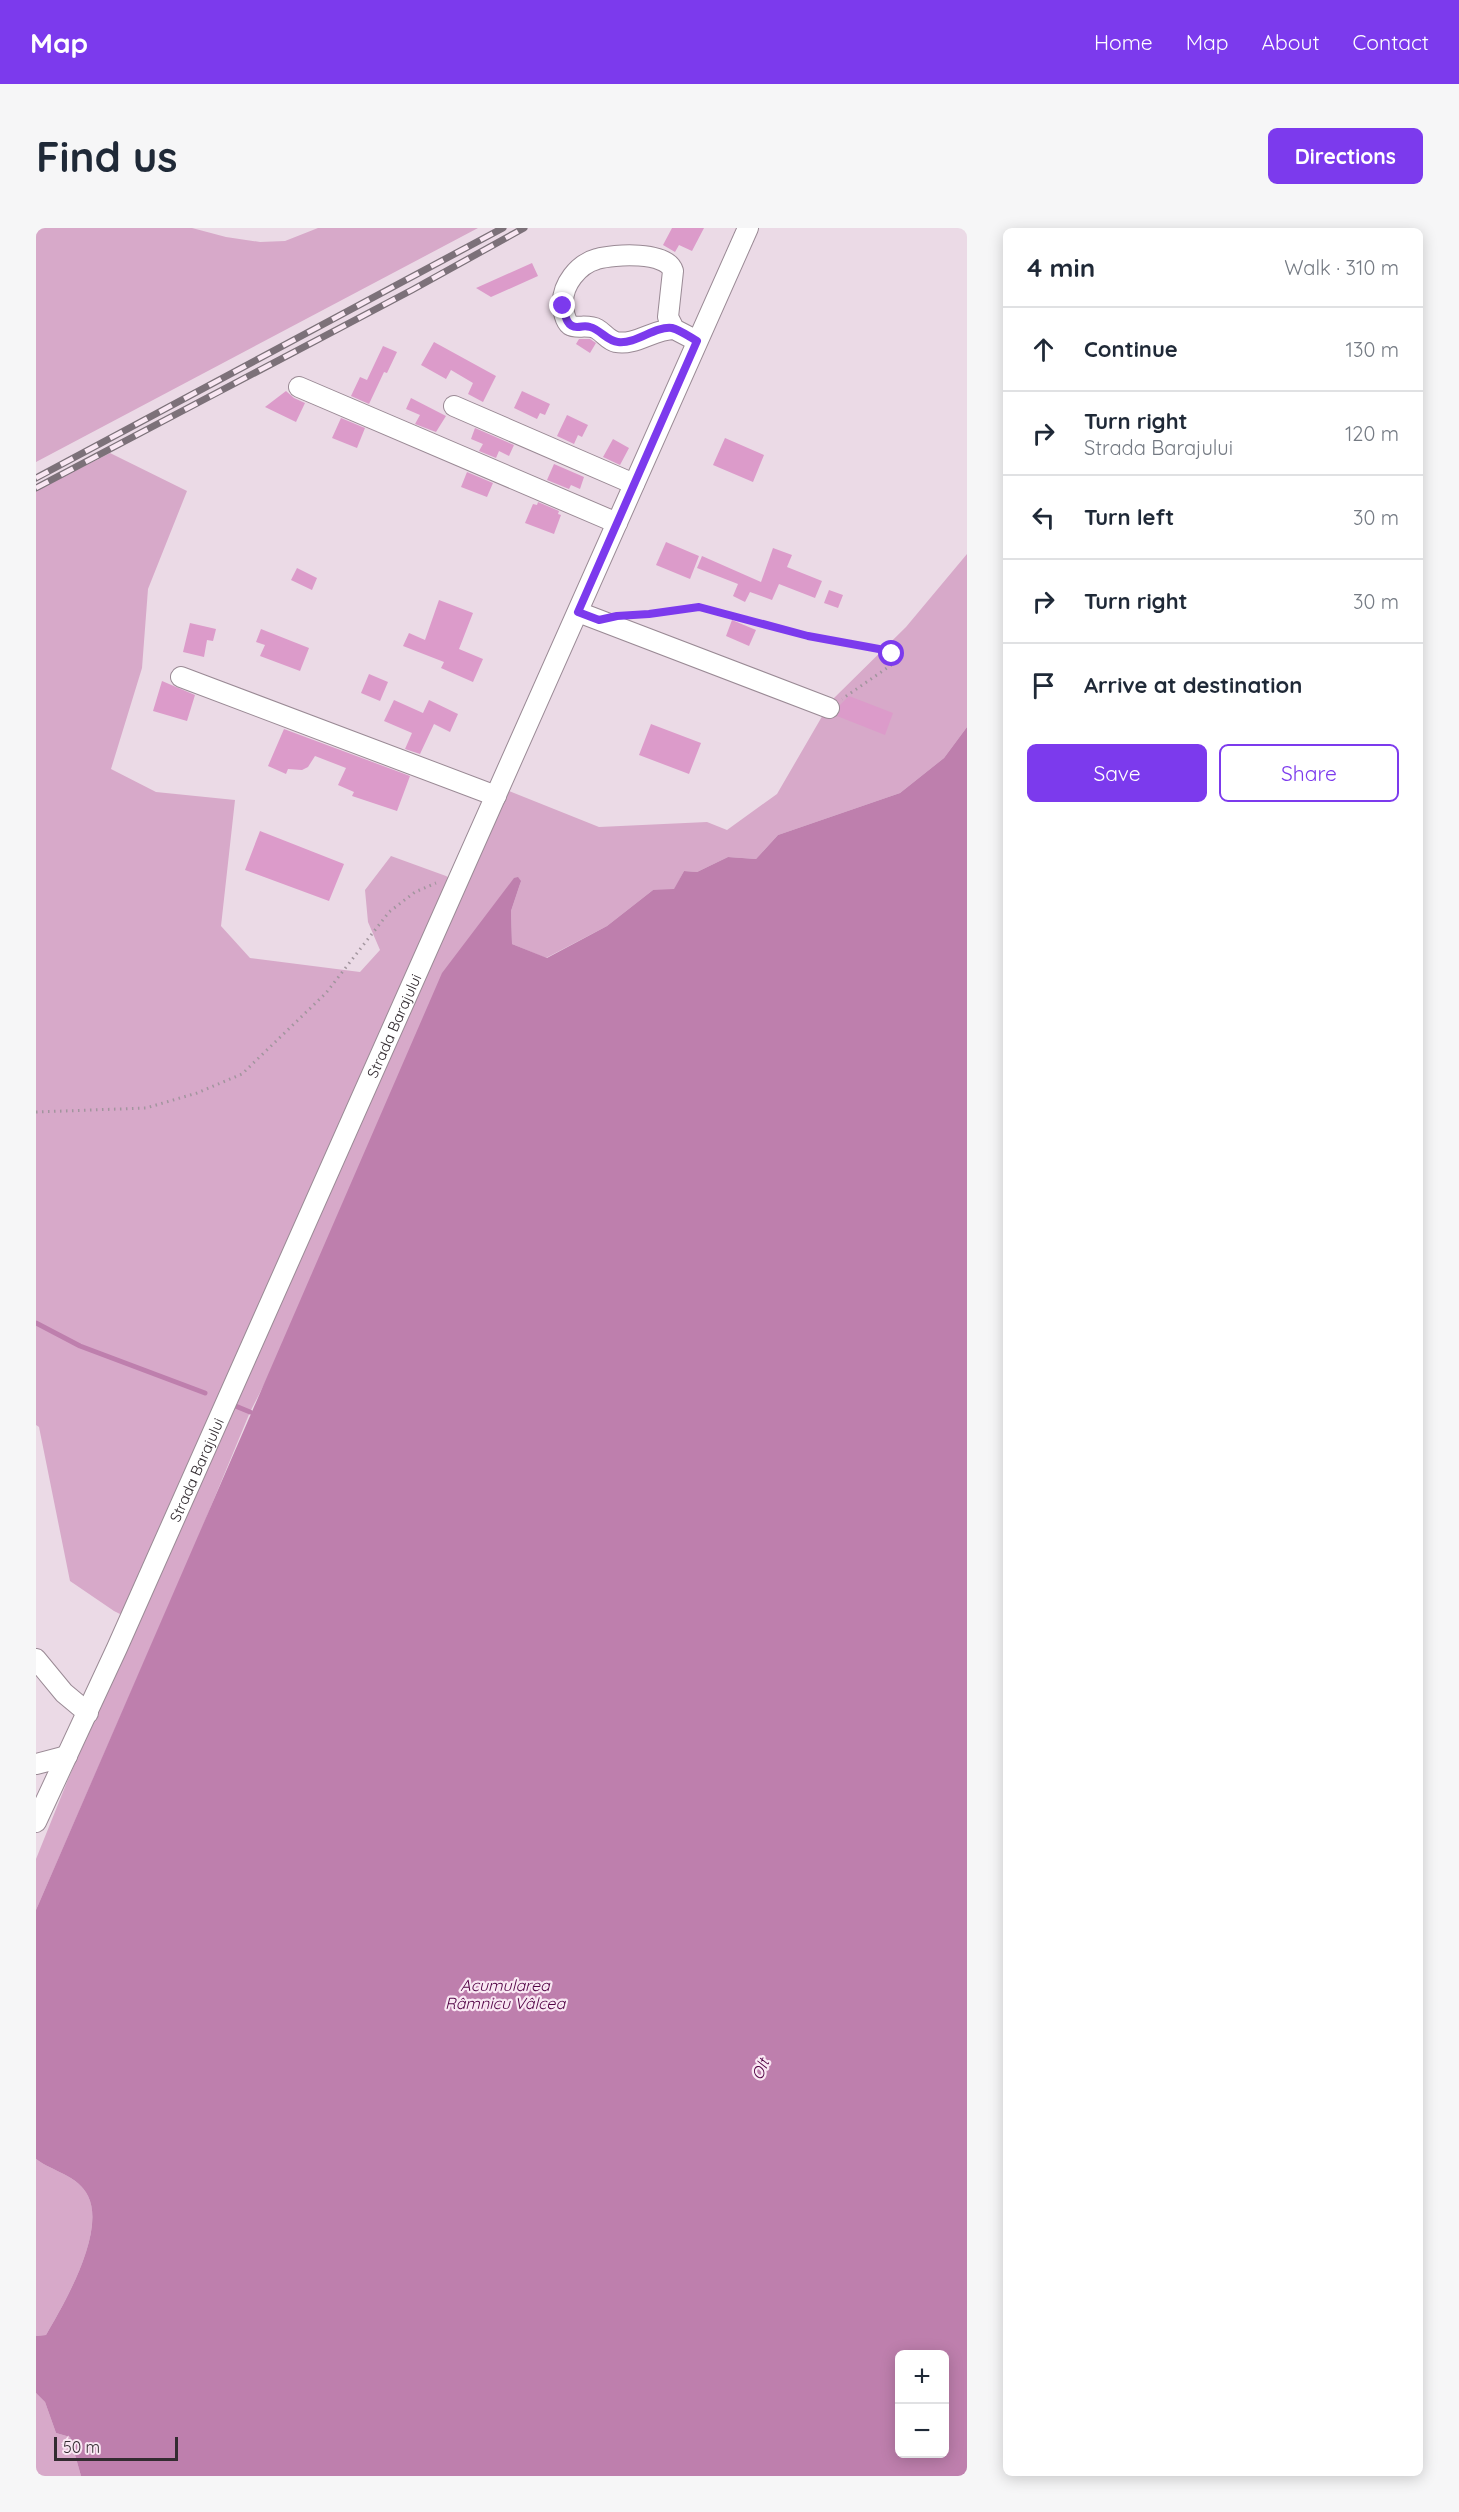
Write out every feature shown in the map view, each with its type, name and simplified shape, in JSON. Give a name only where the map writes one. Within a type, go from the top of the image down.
[{"type":"street","name":"Strada Barajului","points":[[36,1822],[88,1713],[748,228]]},
{"type":"street","points":[[674,328],[668,317],[673,271],[672,265],[666,260],[635,255],[597,258],[576,273],[563,293],[566,319],[571,326],[585,325],[598,329],[616,342],[627,342],[663,328],[674,328],[697,341]]},
{"type":"street","points":[[299,387],[617,523]]},
{"type":"street","points":[[454,406],[634,484]]},
{"type":"street","points":[[578,612],[828,708]]},
{"type":"street","points":[[181,677],[496,796]]},
{"type":"street","points":[[36,1659],[64,1693],[88,1713]]},
{"type":"street","points":[[36,1764],[67,1756]]},
{"type":"path","points":[[628,615],[699,607],[808,636],[879,649],[900,659],[828,708]]},
{"type":"path","points":[[36,1112],[146,1108],[197,1093],[242,1074],[326,993],[389,912],[415,892],[462,873]]},
{"type":"shaded area","points":[[36,228],[192,228],[226,237],[260,242],[285,241],[318,228],[478,228],[36,462]]},
{"type":"shaded area","points":[[110,453],[187,491],[148,589],[142,668],[111,769],[156,792],[235,800],[221,926],[250,958],[360,972],[380,950],[368,922],[365,890],[391,856],[446,876],[465,887],[509,791],[599,827],[707,822],[727,830],[777,794],[831,701],[906,627],[967,554],[967,727],[944,758],[900,793],[778,835],[756,859],[728,857],[697,872],[684,871],[674,890],[653,890],[607,926],[546,958],[512,944],[511,911],[521,881],[250,1412],[195,1545],[36,1910],[36,1859],[136,1622],[114,1611],[70,1581],[39,1427],[36,1425],[36,491]]},
{"type":"shaded area","points":[[36,2159],[72,2178],[84,2189],[92,2211],[92,2229],[80,2267],[63,2305],[46,2335],[36,2336]]},
{"type":"shaded area","points":[[36,2393],[45,2402],[56,2433],[70,2437],[81,2476],[36,2476]]},
{"type":"water","name":"Acumularea Râmnicu Vâlcea","points":[[967,727],[967,2476],[81,2476],[70,2437],[56,2433],[45,2402],[36,2393],[36,2336],[46,2335],[72,2287],[92,2229],[92,2211],[88,2196],[78,2183],[36,2159],[36,1910],[442,973],[514,878],[518,877],[521,881],[511,911],[512,944],[547,958],[607,926],[653,890],[674,889],[684,871],[697,872],[728,857],[756,859],[778,835],[900,793],[944,758]]},
{"type":"building","points":[[672,228],[704,228],[692,251],[679,245],[675,252],[663,245]]},
{"type":"building","points":[[532,263],[538,276],[491,297],[476,288]]},
{"type":"building","points":[[579,339],[590,339],[596,343],[590,353],[576,344]]},
{"type":"building","points":[[434,342],[496,376],[483,402],[468,394],[473,383],[451,370],[446,379],[421,365]]},
{"type":"building","points":[[383,346],[397,352],[387,373],[384,372],[369,404],[351,396],[360,377],[367,380]]},
{"type":"building","points":[[286,391],[305,403],[296,422],[265,407]]},
{"type":"building","points":[[522,391],[550,404],[545,415],[540,413],[537,419],[514,408]]},
{"type":"building","points":[[411,398],[446,416],[436,432],[415,424],[420,415],[406,409]]},
{"type":"building","points":[[567,415],[588,425],[582,437],[578,435],[574,444],[557,436]]},
{"type":"building","points":[[341,418],[365,428],[357,448],[332,438]]},
{"type":"building","points":[[475,428],[514,445],[509,456],[499,451],[496,458],[479,451],[483,444],[471,439]]},
{"type":"building","points":[[725,438],[764,455],[753,482],[713,465]]},
{"type":"building","points":[[613,439],[629,448],[620,465],[603,457]]},
{"type":"building","points":[[554,464],[584,477],[580,489],[571,485],[569,489],[547,480]]},
{"type":"building","points":[[467,472],[493,483],[487,497],[461,487]]},
{"type":"building","points":[[538,502],[559,511],[558,514],[561,515],[554,534],[525,523],[533,504],[537,505]]},
{"type":"building","points":[[666,542],[699,556],[690,579],[656,565]]},
{"type":"building","points":[[773,548],[792,555],[787,567],[822,581],[815,598],[779,584],[772,600],[750,592],[745,602],[733,596],[738,584],[697,568],[702,556],[761,582]]},
{"type":"building","points":[[297,568],[317,578],[312,590],[291,580]]},
{"type":"building","points":[[829,590],[843,595],[838,608],[824,603]]},
{"type":"building","points":[[439,600],[473,613],[459,649],[483,659],[473,682],[441,668],[444,662],[403,646],[409,633],[425,640]]},
{"type":"building","points":[[732,620],[756,630],[749,646],[726,636]]},
{"type":"building","points":[[190,623],[216,629],[213,641],[207,640],[204,657],[183,652]]},
{"type":"building","points":[[261,629],[309,648],[300,671],[260,656],[265,645],[256,642]]},
{"type":"building","points":[[369,674],[388,682],[380,701],[361,693]]},
{"type":"building","points":[[162,681],[195,695],[187,721],[153,711]]},
{"type":"building","points":[[849,696],[893,713],[885,735],[837,716],[840,712],[840,705]]},
{"type":"building","points":[[394,700],[423,713],[429,700],[458,714],[450,732],[434,724],[420,754],[405,749],[412,733],[384,721]]},
{"type":"building","points":[[651,724],[701,743],[689,774],[639,755]]},
{"type":"building","points":[[284,729],[410,776],[397,811],[352,796],[354,792],[338,785],[346,768],[315,756],[308,767],[302,770],[288,769],[286,774],[268,766]]},
{"type":"building","points":[[260,831],[344,864],[329,901],[245,870]]},
{"type":"waterway","points":[[36,1323],[80,1346],[205,1393]]},
{"type":"waterway","points":[[233,1405],[250,1412]]},
{"type":"railway","points":[[36,478],[503,228]]},
{"type":"railway","points":[[36,488],[412,290],[524,228]]},
{"type":"route","points":[[563,306],[566,319],[571,326],[585,325],[598,329],[616,342],[627,342],[663,328],[674,328],[697,341],[578,612],[599,620],[699,607],[808,636],[879,649],[892,654]]},
{"type":"water label","name":"Olt","points":[[760,2069]]}]
